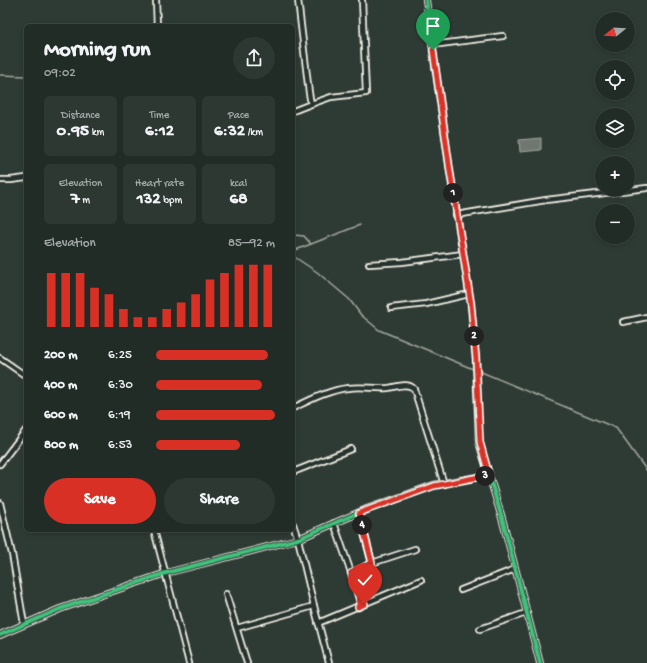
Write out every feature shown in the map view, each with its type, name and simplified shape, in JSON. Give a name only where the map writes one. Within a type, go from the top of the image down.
[{"type":"street","points":[[156,0],[157,24]]},
{"type":"street","points":[[298,0],[308,93],[311,104]]},
{"type":"street","points":[[295,110],[331,97],[366,93],[362,0]]},
{"type":"street","points":[[426,0],[456,215],[469,294],[476,359],[480,442],[540,663]]},
{"type":"street","points":[[432,45],[503,36]]},
{"type":"street","points":[[0,180],[24,178]]},
{"type":"street","points":[[456,215],[539,202],[647,188]]},
{"type":"street","points":[[369,264],[402,262],[463,254]]},
{"type":"street","points":[[391,308],[426,304],[469,294]]},
{"type":"street","points":[[623,322],[647,317]]},
{"type":"street","points":[[0,358],[24,375]]},
{"type":"street","points":[[295,407],[321,396],[348,388],[388,388],[408,385],[412,386],[444,484]]},
{"type":"street","points":[[0,464],[24,433]]},
{"type":"street","points":[[295,471],[351,449]]},
{"type":"street","points":[[0,635],[60,609],[166,573],[298,539],[359,513],[434,486],[489,475]]},
{"type":"street","points":[[0,502],[12,554],[24,624]]},
{"type":"street","points":[[359,513],[372,563]]},
{"type":"street","points":[[334,523],[360,602],[358,607]]},
{"type":"street","points":[[295,530],[318,623],[330,663]]},
{"type":"street","points":[[155,532],[189,663]]},
{"type":"street","points":[[351,573],[372,563],[415,549]]},
{"type":"street","points":[[461,590],[515,569]]},
{"type":"street","points":[[318,623],[421,580]]},
{"type":"street","points":[[226,594],[247,663]]},
{"type":"street","points":[[237,628],[314,606]]},
{"type":"street","points":[[480,629],[526,613]]},
{"type":"shaded area","points":[[541,138],[541,150],[520,152],[519,140]]},
{"type":"waterway","points":[[0,75],[24,76]]},
{"type":"waterway","points":[[295,250],[360,225]]},
{"type":"waterway","points":[[295,235],[304,236],[311,244]]},
{"type":"waterway","points":[[295,257],[317,272],[349,299],[361,315],[379,330],[473,369]]},
{"type":"waterway","points":[[479,371],[616,428],[647,471]]},
{"type":"cycle path","points":[[426,0],[450,171],[471,304],[476,359],[479,442],[502,518],[540,663]]},
{"type":"cycle path","points":[[0,635],[60,609],[166,573],[298,539],[367,509],[434,485],[489,475]]},
{"type":"route","points":[[365,604],[358,607],[360,602],[351,573],[372,563],[359,513],[434,486],[489,475],[480,442],[476,359],[471,304],[433,50]]}]
